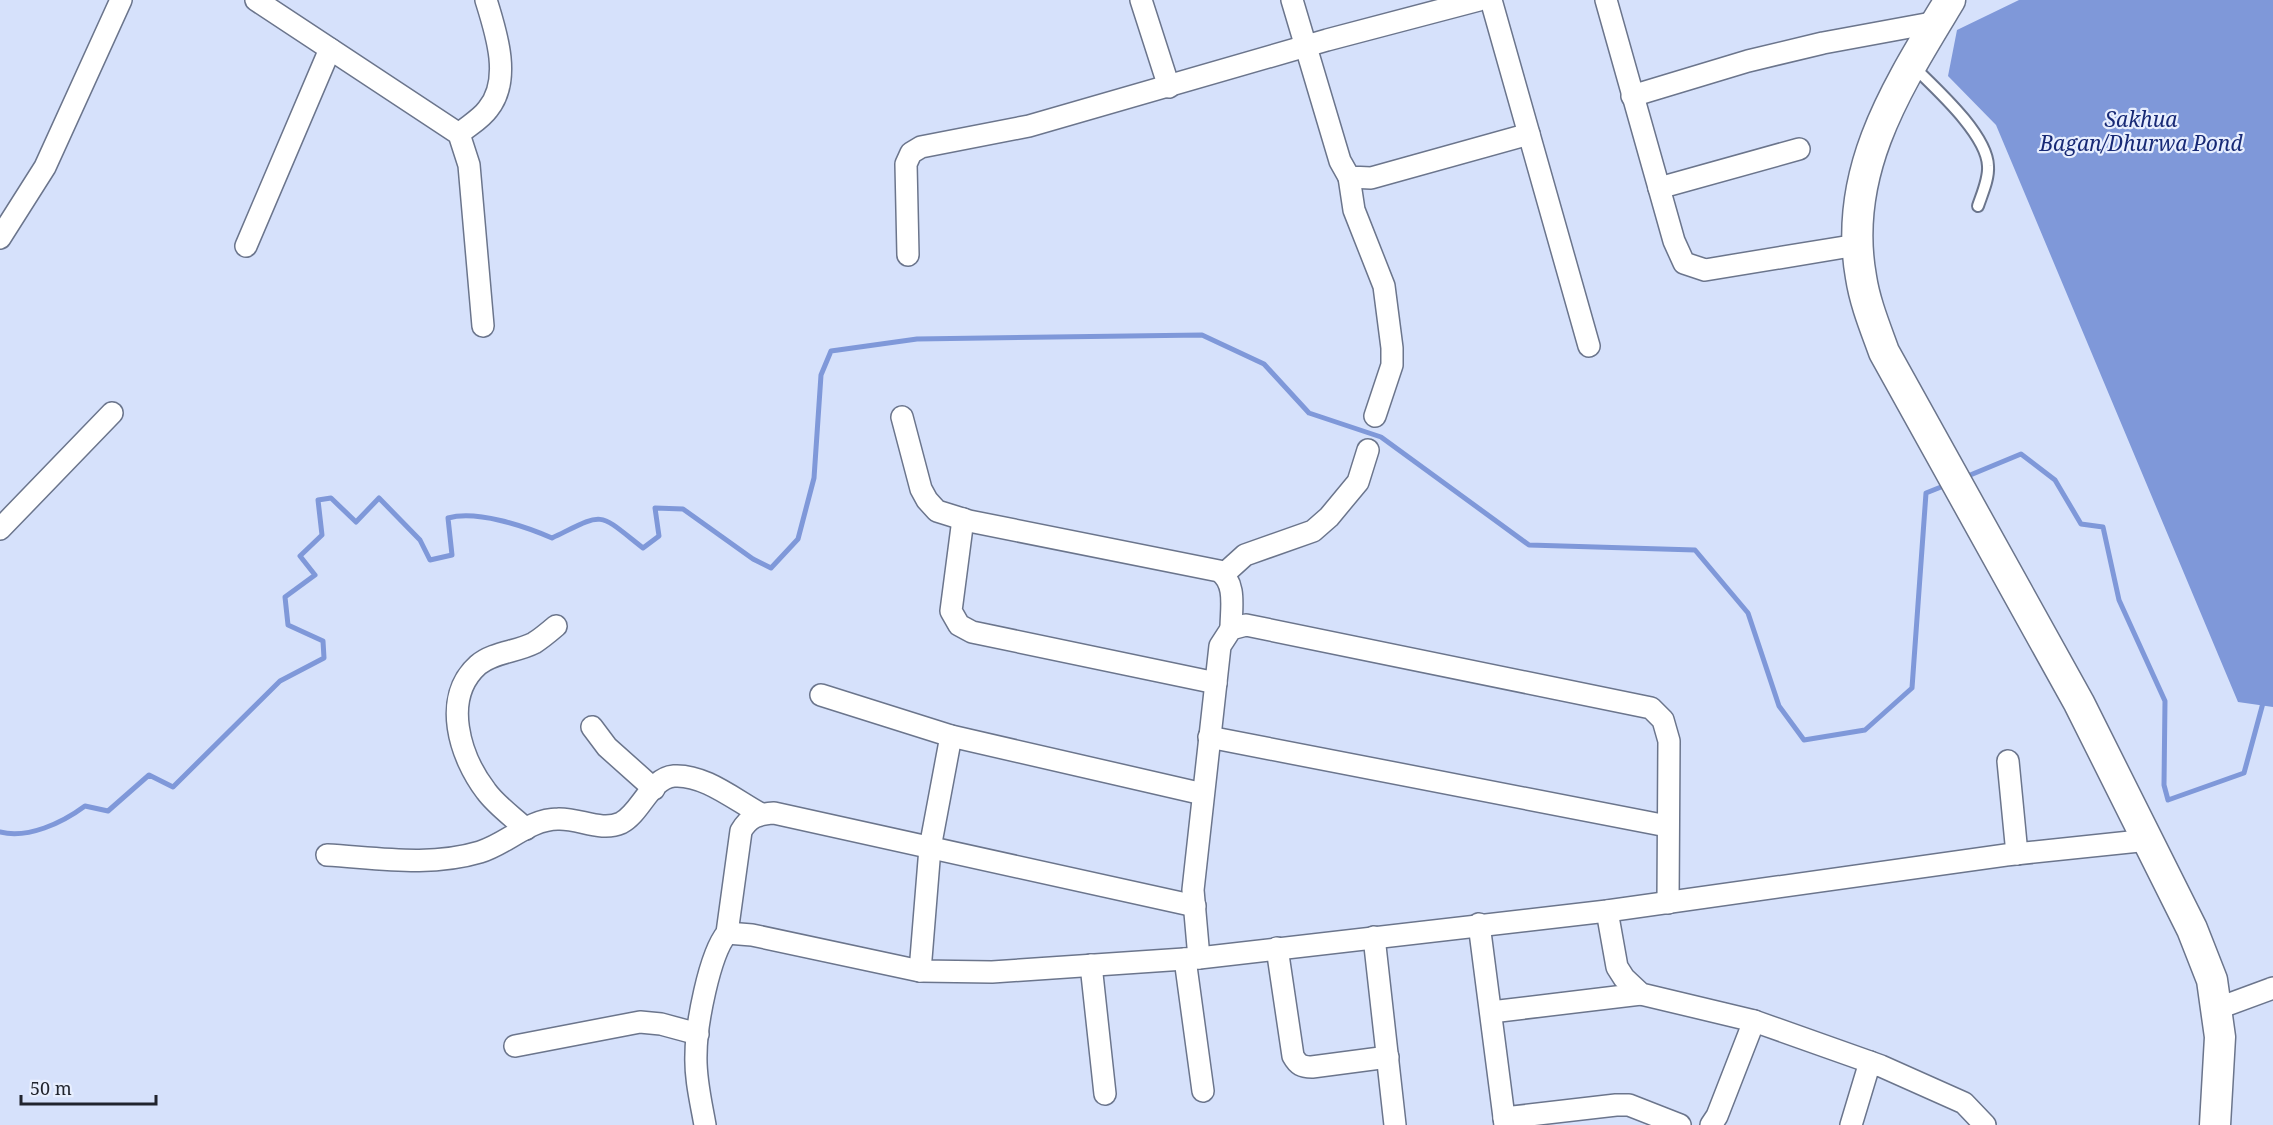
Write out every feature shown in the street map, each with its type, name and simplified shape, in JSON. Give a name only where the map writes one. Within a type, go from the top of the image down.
[{"type":"street","points":[[0,238],[45,167],[121,0]]},
{"type":"street","points":[[256,0],[459,134],[469,165],[483,326]]},
{"type":"street","points":[[459,134],[487,111],[500,89],[496,37],[486,0]]},
{"type":"street","points":[[1141,0],[1169,87]]},
{"type":"street","points":[[1292,0],[1340,161],[1348,177],[1353,210],[1384,286],[1392,365],[1375,416]]},
{"type":"street","points":[[908,255],[906,164],[911,153],[934,143],[974,139],[1029,126],[1479,0]]},
{"type":"street","points":[[1491,0],[1588,346]]},
{"type":"street","points":[[1606,0],[1678,254],[1684,263],[1694,269],[1706,270],[1857,245]]},
{"type":"street","points":[[1632,96],[1748,61],[1943,11]]},
{"type":"street","points":[[1943,11],[1891,101],[1860,185],[1857,245],[1866,302],[1884,352],[2079,703],[2150,840],[2196,939],[2212,980],[2220,1037],[2215,1125]]},
{"type":"street","points":[[246,246],[330,49]]},
{"type":"street","points":[[1348,177],[1371,178],[1529,134]]},
{"type":"street","points":[[1659,188],[1799,149]]},
{"type":"street","points":[[0,529],[112,413]]},
{"type":"street","points":[[902,417],[921,489],[937,511],[963,519],[1219,571],[1224,574],[1231,589],[1231,629],[1220,646],[1193,890],[1195,906],[1192,958],[1203,1091]]},
{"type":"street","points":[[1224,574],[1245,555],[1313,531],[1329,517],[1358,482],[1368,450]]},
{"type":"street","points":[[963,519],[951,611],[959,625],[972,632],[1216,683]]},
{"type":"street","points":[[1231,629],[1245,625],[1651,708],[1663,720],[1669,741],[1668,903]]},
{"type":"street","points":[[526,829],[487,792],[472,770],[460,742],[458,712],[461,689],[480,663],[534,643],[556,626]]},
{"type":"street","points":[[821,695],[951,736],[1203,794]]},
{"type":"street","points":[[592,728],[607,747],[654,789]]},
{"type":"street","points":[[920,971],[930,848],[951,736]]},
{"type":"street","points":[[1209,737],[1667,826]]},
{"type":"street","points":[[2008,761],[2017,854]]},
{"type":"street","points":[[327,855],[441,861],[500,845],[526,829],[557,818],[612,826],[632,815],[662,780],[672,776],[700,781],[761,814]]},
{"type":"street","points":[[705,1125],[696,1056],[698,1034],[717,948],[727,933],[741,831],[747,820],[761,814],[774,813],[1195,906]]},
{"type":"street","points":[[727,933],[752,935],[920,971],[992,972],[1192,958],[1479,924],[1607,912],[2017,854],[2150,840]]},
{"type":"street","points":[[1607,912],[1617,967],[1624,978],[1641,994]]},
{"type":"street","points":[[1479,924],[1504,1122],[1616,1104],[1629,1105],[1680,1125]]},
{"type":"street","points":[[1374,937],[1395,1125]]},
{"type":"street","points":[[1277,948],[1293,1056],[1296,1063],[1312,1067],[1388,1058]]},
{"type":"street","points":[[1091,965],[1105,1094]]},
{"type":"street","points":[[2216,1010],[2273,988]]},
{"type":"street","points":[[1491,1012],[1641,994],[1754,1021],[1870,1062],[1964,1103],[1985,1125]]},
{"type":"street","points":[[1711,1125],[1717,1116],[1754,1021]]},
{"type":"street","points":[[515,1046],[640,1022],[661,1024],[698,1034]]},
{"type":"street","points":[[1851,1125],[1870,1062]]},
{"type":"lane","points":[[1912,65],[1963,120],[1986,153],[1988,172],[1978,206]]},
{"type":"water","name":"Sakhua Bagan/Dhurwa Pond","points":[[2019,0],[2273,0],[2273,707],[2238,702],[1996,125],[1948,76],[1957,30]]},
{"type":"waterway","points":[[0,832],[11,834],[44,828],[85,806],[108,811],[149,775],[173,787],[280,681],[324,658],[323,641],[288,625],[285,597],[315,575],[300,556],[322,535],[318,500],[331,498],[356,522],[379,498],[420,540],[430,560],[452,555],[448,518],[473,516],[500,520],[552,538],[582,523],[600,519],[617,527],[643,548],[659,536],[655,508],[683,509],[753,559],[771,568],[798,539],[814,478],[821,375],[831,351],[917,339],[1202,335],[1264,364],[1309,413],[1381,437],[1529,545],[1695,550],[1748,613],[1779,706],[1804,740],[1865,730],[1912,688],[1926,493],[1946,485]]},
{"type":"waterway","points":[[1963,478],[2021,454],[2055,480],[2081,524],[2103,527],[2119,600],[2165,701],[2164,785],[2168,800],[2244,773],[2263,703]]}]
